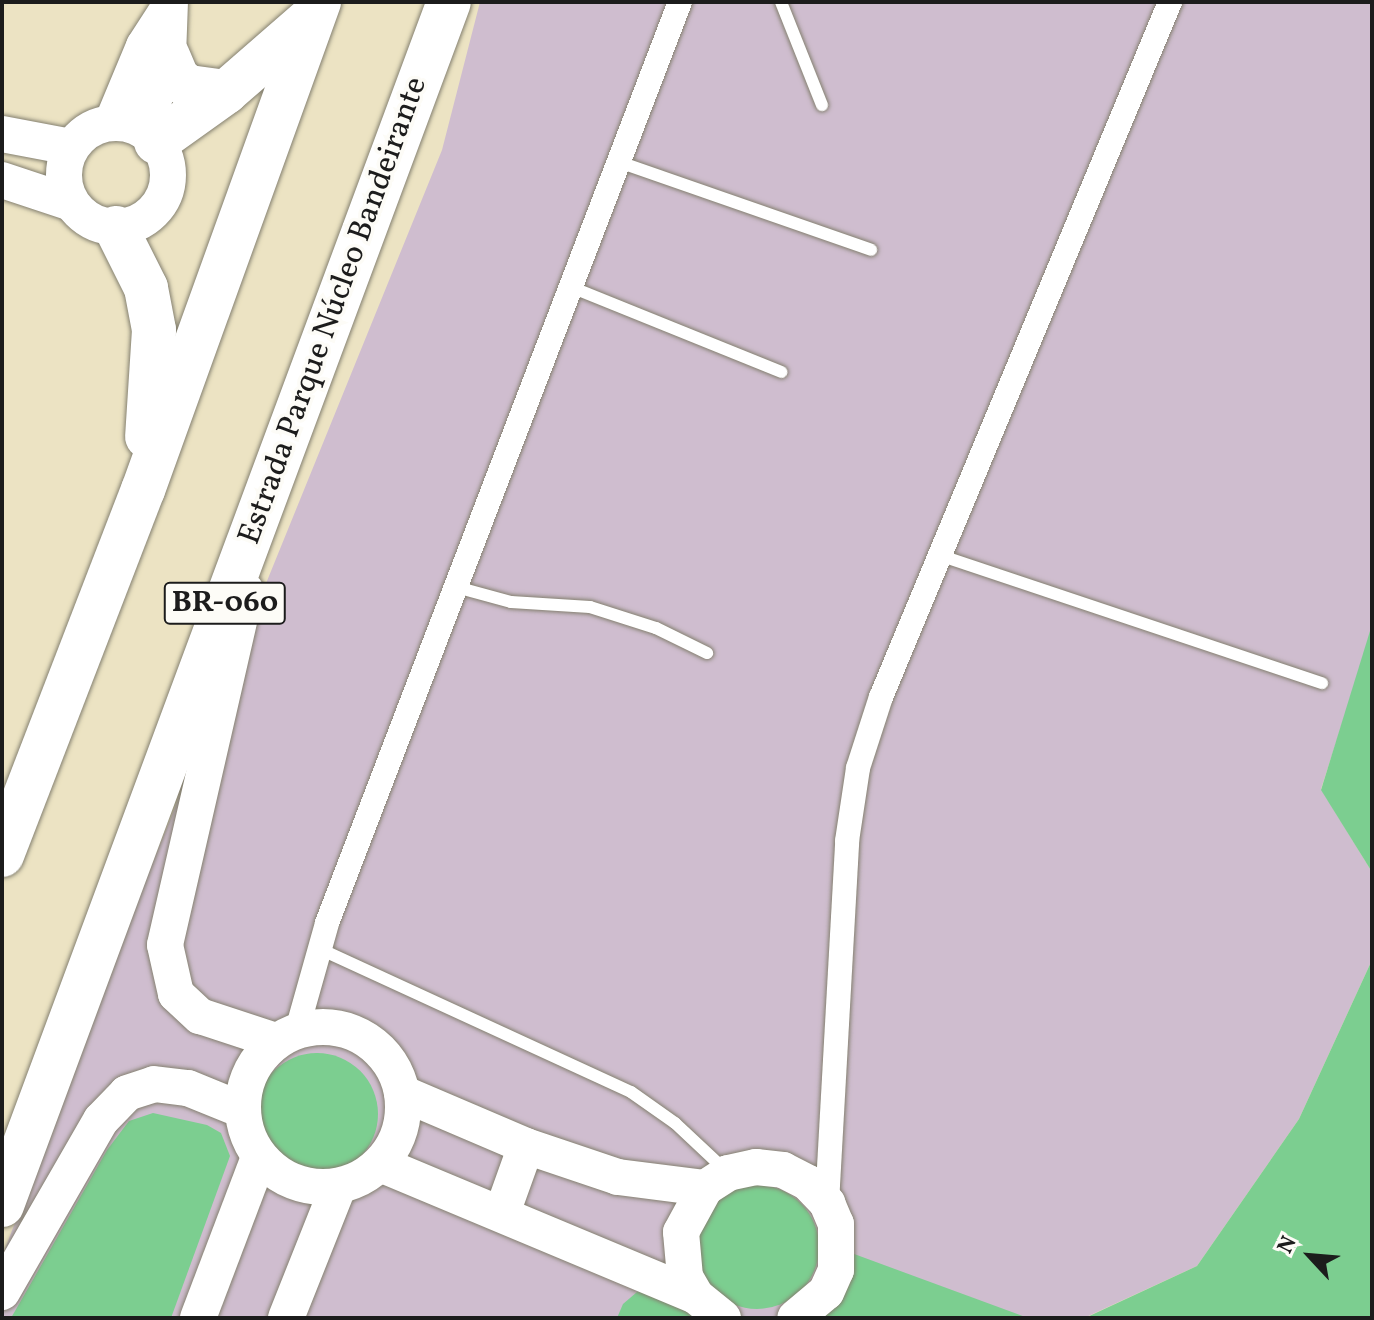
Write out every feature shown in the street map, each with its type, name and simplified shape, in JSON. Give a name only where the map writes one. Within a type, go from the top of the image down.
[{"type":"highway","name":"Estrada Parque Núcleo Bandeirante","points":[[2,1205],[449,2]]},
{"type":"highway","points":[[137,132],[226,92],[316,9]]},
{"type":"highway","points":[[2,855],[143,490],[316,9]]},
{"type":"highway","points":[[168,56],[178,79],[189,87],[226,92]]},
{"type":"highway","points":[[116,228],[146,288],[154,330],[143,490]]},
{"type":"street","points":[[265,496],[165,945],[176,994],[200,1016],[286,1036],[343,1029],[364,1038],[396,1071],[402,1093],[399,1131],[380,1164],[338,1187],[294,1183],[259,1157],[242,1110],[246,1083],[257,1060],[286,1036],[680,2]]},
{"type":"street","points":[[795,1318],[826,1292],[836,1270],[839,1248],[827,1203],[847,841],[858,768],[939,555],[1170,2]]},
{"type":"street","points":[[137,132],[168,56],[169,5]]},
{"type":"street","points":[[137,132],[144,46],[169,5]]},
{"type":"street","points":[[2,180],[71,203],[91,221],[116,228],[144,219],[163,197],[168,168],[137,132],[96,126],[71,147],[64,175],[71,203]]},
{"type":"street","points":[[2,134],[71,147]]},
{"type":"street","points":[[2,1292],[101,1120],[127,1093],[154,1084],[188,1088],[242,1110]]},
{"type":"street","points":[[402,1093],[526,1146],[618,1177],[717,1181],[756,1167],[783,1170],[808,1183],[827,1203]]},
{"type":"street","points":[[502,1213],[526,1146]]},
{"type":"street","points":[[198,1318],[259,1157]]},
{"type":"street","points":[[380,1164],[502,1213],[710,1307]]},
{"type":"street","points":[[710,1307],[680,1255],[681,1232],[717,1181]]},
{"type":"street","points":[[286,1318],[338,1187]]},
{"type":"lane","points":[[781,2],[822,105]]},
{"type":"lane","points":[[619,162],[871,250]]},
{"type":"lane","points":[[571,287],[781,372]]},
{"type":"lane","points":[[939,555],[1322,683]]},
{"type":"lane","points":[[456,587],[511,602],[590,607],[656,628],[707,653]]},
{"type":"lane","points":[[320,949],[631,1092],[675,1123],[717,1181]]},
{"type":"shaded area","points":[[480,2],[1372,2],[1372,631],[1321,789],[1372,872],[1372,960],[1299,1119],[1197,1266],[1084,1318],[2,1318],[2,1257],[133,911],[442,150]]},
{"type":"green space","points":[[1372,631],[1372,872],[1321,790]]},
{"type":"green space","points":[[1372,960],[1372,1318],[1085,1318],[1197,1266],[1299,1119]]},
{"type":"green space","points":[[317,1053],[340,1058],[360,1071],[373,1091],[378,1114],[373,1137],[360,1157],[340,1170],[317,1175],[294,1170],[274,1157],[261,1137],[256,1114],[261,1091],[274,1071],[294,1058]]},
{"type":"green space","points":[[153,1113],[207,1125],[221,1133],[230,1156],[171,1318],[11,1318],[107,1150],[129,1121]]},
{"type":"green space","points":[[757,1185],[781,1190],[801,1203],[814,1223],[819,1247],[814,1271],[801,1291],[781,1304],[757,1309],[733,1304],[713,1291],[700,1271],[695,1247],[700,1223],[713,1203],[733,1190]]},
{"type":"green space","points":[[846,1251],[1028,1318],[822,1318]]},
{"type":"green space","points":[[644,1286],[698,1318],[617,1318],[623,1304]]}]
